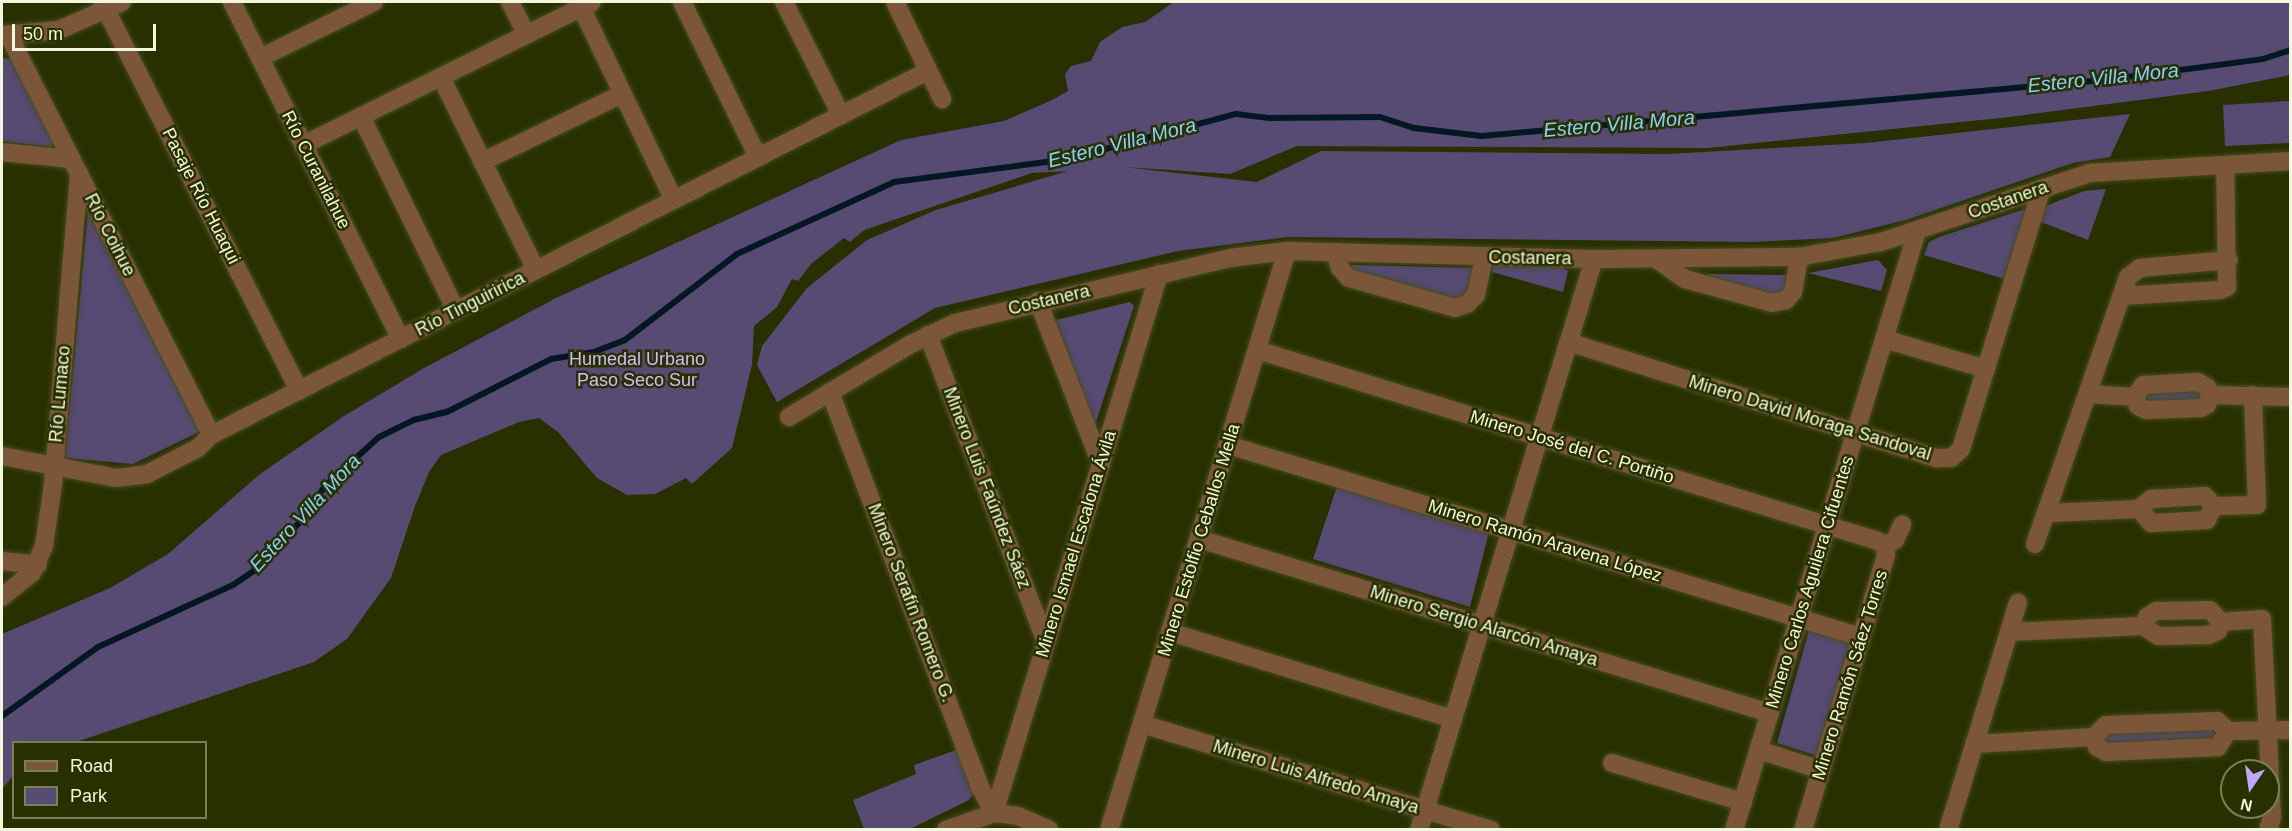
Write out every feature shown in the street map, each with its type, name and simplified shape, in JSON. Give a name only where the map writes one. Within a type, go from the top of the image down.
[{"type":"street","name":"Río Curanilahue","points":[[232,2],[400,339]]},
{"type":"street","points":[[260,58],[374,2]]},
{"type":"street","points":[[510,2],[526,34]]},
{"type":"street","points":[[682,2],[758,157]]},
{"type":"street","points":[[784,2],[841,115]]},
{"type":"street","points":[[894,2],[942,99]]},
{"type":"street","points":[[5,35],[59,30],[110,4]]},
{"type":"street","name":"Pasaje Río Huaqui","points":[[110,4],[299,391]]},
{"type":"street","points":[[303,145],[586,4],[622,94],[674,200]]},
{"type":"street","name":"Río Coihue","points":[[5,35],[76,166],[211,435]]},
{"type":"street","name":"Río Tinguiririca","points":[[2,456],[53,464],[82,473],[132,478],[198,448],[211,435],[928,71]]},
{"type":"street","points":[[441,76],[536,270]]},
{"type":"street","points":[[482,162],[622,94]]},
{"type":"street","points":[[361,116],[456,311]]},
{"type":"street","points":[[2,152],[76,166]]},
{"type":"street","name":"Costanera","points":[[789,417],[928,334],[1038,301],[1230,258],[1287,251],[1594,259],[1799,257],[1860,248],[2098,172],[2290,161]]},
{"type":"street","points":[[2121,296],[2220,290],[2229,283],[2225,165]]},
{"type":"street","name":"Río Lumaco","points":[[38,565],[44,546],[53,464],[76,166]]},
{"type":"street","name":"Minero David Moraga Sandoval","points":[[1568,342],[1937,458],[1951,458],[1961,449],[2042,188]]},
{"type":"street","name":"Minero Carlos Aguilera Cifuentes","points":[[1734,830],[1917,231]]},
{"type":"street","name":"Minero Estolfio Ceballos Mella","points":[[1109,830],[1287,251]]},
{"type":"street","points":[[1335,252],[1342,272],[1353,280],[1455,308],[1467,304],[1476,295],[1484,257]]},
{"type":"street","points":[[1656,259],[1685,279],[1772,303],[1786,300],[1793,292],[1799,257]]},
{"type":"street","points":[[1419,830],[1594,259]]},
{"type":"street","points":[[2035,544],[2049,513],[2128,277],[2135,270],[2229,260]]},
{"type":"street","name":"Minero Ismael Escalona Ávila","points":[[994,813],[1159,274]]},
{"type":"street","points":[[1038,301],[1101,464]]},
{"type":"street","name":"Minero Luis Faúndez Sáez","points":[[928,334],[1046,642]]},
{"type":"street","points":[[1884,339],[1986,369]]},
{"type":"street","name":"Minero José del C. Portiño","points":[[1257,350],[1827,525],[1878,541],[1885,546]]},
{"type":"street","points":[[2198,382],[2208,387],[2210,395],[2207,405],[2201,408],[2146,410],[2138,406],[2135,398],[2143,385],[2198,382]]},
{"type":"street","name":"Minero Serafín Romero G.","points":[[830,392],[980,787],[994,813]]},
{"type":"street","points":[[2088,394],[2135,398]]},
{"type":"street","points":[[2210,395],[2290,397]]},
{"type":"street","points":[[2049,513],[2139,509],[2151,499],[2205,496],[2214,506],[2257,505],[2253,395]]},
{"type":"street","name":"Minero Ramón Aravena López","points":[[1228,445],[1861,637]]},
{"type":"street","points":[[2139,509],[2151,523],[2208,520],[2214,506]]},
{"type":"street","name":"Minero Ramón Sáez Torres","points":[[1803,830],[1886,555],[1885,546],[1895,540],[1902,525]]},
{"type":"street","name":"Minero Sergio Alarcón Amaya","points":[[1199,539],[1770,713]]},
{"type":"street","points":[[2,561],[38,565]]},
{"type":"street","points":[[2,597],[24,581],[38,565]]},
{"type":"street","points":[[1948,830],[2018,603]]},
{"type":"street","points":[[2143,626],[2147,617],[2156,611],[2210,610],[2221,622]]},
{"type":"street","points":[[2221,622],[2262,620],[2272,817],[2268,830]]},
{"type":"street","points":[[2009,632],[2143,626],[2158,636],[2208,635],[2218,631],[2221,622]]},
{"type":"street","points":[[1170,632],[1453,719]]},
{"type":"street","points":[[1975,744],[2094,737],[2106,725],[2217,721],[2228,731],[2290,730]]},
{"type":"street","name":"Minero Luis Alfredo Amaya","points":[[1142,724],[1491,830]]},
{"type":"street","points":[[2094,737],[2097,747],[2106,752],[2218,747],[2228,731]]},
{"type":"street","points":[[1759,750],[1821,770]]},
{"type":"street","points":[[1612,764],[1743,802]]},
{"type":"street","points":[[946,830],[994,813],[1018,816],[1049,830]]},
{"type":"green space","name":"Humedal Urbano Paso Seco Sur","points":[[1174,2],[2290,2],[2290,75],[2208,91],[2010,117],[1708,148],[1297,146],[1230,174],[1124,167],[1257,182],[1321,151],[1667,154],[1866,143],[2130,114],[2110,157],[2073,163],[1906,220],[1833,238],[1753,242],[1287,237],[1178,251],[935,308],[777,402],[757,365],[762,346],[807,288],[867,240],[936,210],[1068,171],[1032,173],[864,230],[850,242],[844,238],[811,264],[798,281],[792,279],[777,307],[754,326],[752,365],[732,448],[692,484],[686,478],[655,494],[627,495],[597,478],[558,432],[539,418],[519,422],[441,455],[429,472],[415,506],[391,578],[347,639],[314,662],[79,741],[12,741],[12,777],[2,789],[2,634],[110,588],[168,554],[260,474],[344,416],[424,368],[556,298],[901,140],[1004,121],[1052,100],[1068,91],[1065,74],[1071,66],[1091,61],[1100,42],[1122,27],[1145,22]]},
{"type":"green space","points":[[2,58],[17,60],[55,133],[52,147],[2,141]]},
{"type":"green space","points":[[2290,101],[2290,143],[2225,146],[2223,105]]},
{"type":"green space","points":[[2106,189],[2088,240],[2036,220],[2043,207],[2084,191]]},
{"type":"green space","points":[[2025,209],[2028,212],[2005,279],[1924,255],[1929,242],[1939,237]]},
{"type":"green space","points":[[88,212],[201,431],[133,464],[65,458]]},
{"type":"green space","points":[[1878,260],[1887,270],[1881,291],[1808,273]]},
{"type":"green space","points":[[1352,265],[1474,268],[1471,293],[1449,302],[1350,274]]},
{"type":"green space","points":[[1493,265],[1560,265],[1568,271],[1563,292],[1492,272]]},
{"type":"green space","points":[[1709,274],[1786,275],[1789,283],[1777,297],[1706,277]]},
{"type":"green space","points":[[1130,302],[1134,306],[1095,425],[1056,320]]},
{"type":"green space","points":[[2199,389],[2204,395],[2199,401],[2143,404],[2141,392]]},
{"type":"green space","points":[[1337,486],[1489,532],[1470,607],[1313,559]]},
{"type":"green space","points":[[1810,627],[1852,640],[1818,756],[1777,743]]},
{"type":"green space","points":[[2211,729],[2217,735],[2211,740],[2107,746],[2101,739],[2106,734]]},
{"type":"green space","points":[[959,749],[975,791],[969,800],[910,829],[864,829],[853,800],[916,774],[914,765]]},
{"type":"waterway","name":"Estero Villa Mora","points":[[2,716],[98,647],[233,585],[261,566],[306,515],[324,487],[379,437],[414,420],[447,412],[551,359],[594,352],[625,340],[737,254],[894,182],[1068,159],[1236,114],[1270,118],[1380,117],[1414,128],[1482,136],[2104,80],[2263,59],[2290,50]]}]
